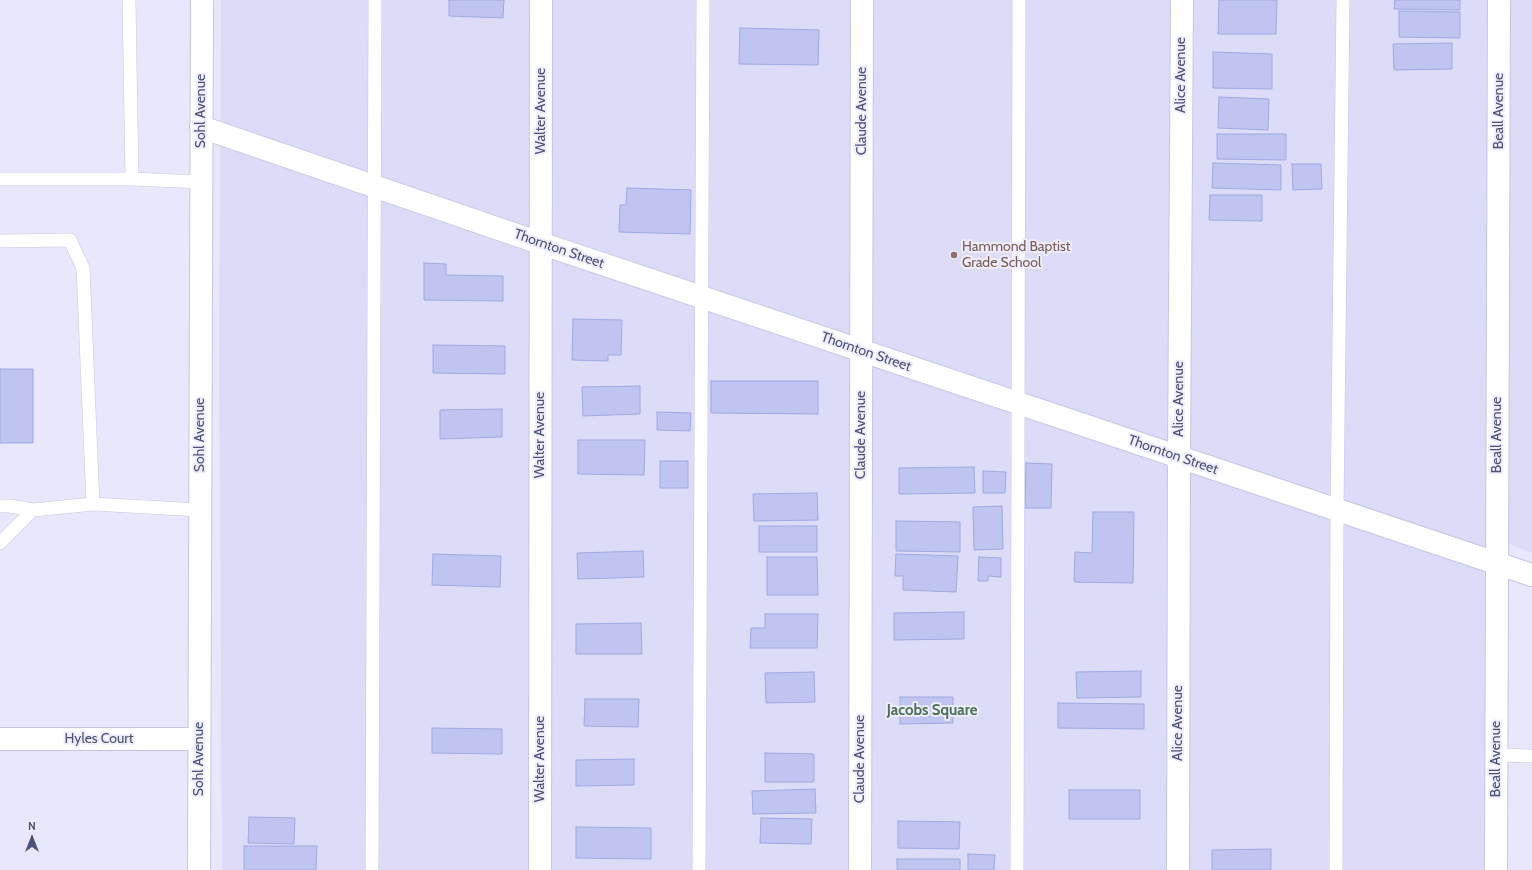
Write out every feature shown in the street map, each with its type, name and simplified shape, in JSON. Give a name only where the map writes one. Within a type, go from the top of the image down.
[{"type":"street","name":"Sohl Avenue","points":[[199,870],[202,0]]},
{"type":"street","name":"Walter Avenue","points":[[540,870],[541,0]]},
{"type":"street","name":"Claude Avenue","points":[[860,870],[862,0]]},
{"type":"street","name":"Alice Avenue","points":[[1178,870],[1178,457],[1182,0]]},
{"type":"street","name":"Beall Avenue","points":[[1496,870],[1499,0]]},
{"type":"street","name":"Thornton Street","points":[[201,127],[540,243],[1532,574]]},
{"type":"street","name":"Hyles Court","points":[[0,739],[199,739]]},
{"type":"lane","points":[[129,0],[132,179]]},
{"type":"lane","points":[[372,870],[375,0]]},
{"type":"lane","points":[[699,870],[703,0]]},
{"type":"lane","points":[[1017,870],[1019,0]]},
{"type":"lane","points":[[1336,870],[1337,510],[1343,0]]},
{"type":"lane","points":[[0,179],[132,179],[201,182]]},
{"type":"lane","points":[[0,240],[70,240],[83,268],[93,504]]},
{"type":"lane","points":[[0,506],[10,506],[33,510],[93,504],[200,510]]},
{"type":"lane","points":[[0,543],[33,510]]},
{"type":"lane","points":[[1496,755],[1532,756]]},
{"type":"shaded area","points":[[221,0],[1532,0],[1532,553],[1507,543],[1504,870],[222,870],[219,351]]},
{"type":"building","points":[[449,0],[504,0],[503,18],[449,16]]},
{"type":"building","points":[[1219,0],[1277,0],[1276,34],[1218,34]]},
{"type":"building","points":[[1395,0],[1460,0],[1460,10],[1394,9]]},
{"type":"building","points":[[1399,11],[1460,12],[1460,38],[1399,37]]},
{"type":"building","points":[[740,28],[819,30],[818,65],[739,64]]},
{"type":"building","points":[[1452,43],[1452,69],[1394,70],[1393,44]]},
{"type":"building","points":[[1213,52],[1272,54],[1272,89],[1213,88]]},
{"type":"building","points":[[1219,97],[1269,99],[1268,130],[1218,128]]},
{"type":"building","points":[[1217,134],[1286,134],[1286,160],[1217,159]]},
{"type":"building","points":[[1213,163],[1281,165],[1281,190],[1212,188]]},
{"type":"building","points":[[1292,164],[1321,164],[1322,189],[1293,190]]},
{"type":"building","points":[[627,188],[691,190],[690,234],[619,232],[620,205],[626,205]]},
{"type":"building","points":[[1210,195],[1262,195],[1262,221],[1209,220]]},
{"type":"building","points":[[424,263],[446,264],[446,275],[503,276],[503,301],[424,300]]},
{"type":"building","points":[[573,319],[622,320],[621,355],[608,355],[608,361],[572,360]]},
{"type":"building","points":[[433,345],[505,346],[505,374],[433,373]]},
{"type":"building","points":[[0,369],[33,369],[33,443],[0,443]]},
{"type":"building","points":[[711,381],[818,381],[818,414],[711,413]]},
{"type":"building","points":[[640,386],[640,414],[583,416],[582,387]]},
{"type":"building","points":[[502,409],[502,437],[440,439],[440,410]]},
{"type":"building","points":[[657,412],[691,413],[690,431],[657,430]]},
{"type":"building","points":[[578,440],[645,440],[644,475],[578,474]]},
{"type":"building","points":[[660,461],[688,461],[688,488],[660,488]]},
{"type":"building","points":[[1026,463],[1052,464],[1051,508],[1025,508]]},
{"type":"building","points":[[974,467],[975,493],[899,494],[899,468]]},
{"type":"building","points":[[983,471],[1006,472],[1005,493],[983,493]]},
{"type":"building","points":[[817,493],[818,520],[754,521],[753,494]]},
{"type":"building","points":[[1002,506],[1003,549],[974,550],[973,507]]},
{"type":"building","points":[[1093,512],[1134,512],[1133,583],[1074,582],[1075,552],[1092,553]]},
{"type":"building","points":[[896,521],[960,522],[960,552],[896,551]]},
{"type":"building","points":[[759,526],[817,526],[817,552],[759,552]]},
{"type":"building","points":[[643,551],[644,577],[578,579],[577,553]]},
{"type":"building","points":[[433,554],[501,556],[500,587],[432,585]]},
{"type":"building","points":[[896,554],[958,556],[956,592],[903,590],[903,576],[895,576]]},
{"type":"building","points":[[767,557],[817,557],[818,595],[767,595]]},
{"type":"building","points":[[979,557],[1001,558],[1001,577],[988,576],[988,581],[978,581]]},
{"type":"building","points":[[964,612],[964,639],[894,640],[894,613]]},
{"type":"building","points":[[765,614],[818,614],[817,648],[750,648],[751,628],[765,628]]},
{"type":"building","points":[[641,623],[642,654],[576,654],[576,624]]},
{"type":"building","points":[[1141,671],[1141,697],[1077,698],[1076,672]]},
{"type":"building","points":[[814,672],[815,702],[766,703],[765,673]]},
{"type":"building","points":[[900,697],[953,697],[953,723],[900,724]]},
{"type":"building","points":[[585,699],[639,699],[638,727],[584,726]]},
{"type":"building","points":[[1058,703],[1144,704],[1144,729],[1058,728]]},
{"type":"building","points":[[432,728],[502,729],[502,754],[432,753]]},
{"type":"building","points":[[765,753],[814,754],[814,782],[765,782]]},
{"type":"building","points":[[634,759],[634,785],[576,786],[576,760]]},
{"type":"building","points":[[815,789],[816,813],[753,814],[752,791]]},
{"type":"building","points":[[1069,790],[1140,790],[1140,819],[1069,819]]},
{"type":"building","points":[[249,817],[295,818],[294,844],[248,843]]},
{"type":"building","points":[[761,818],[812,819],[811,844],[760,843]]},
{"type":"building","points":[[898,821],[960,822],[959,849],[898,848]]},
{"type":"building","points":[[576,827],[651,828],[651,859],[576,858]]},
{"type":"building","points":[[244,846],[317,846],[316,870],[244,870]]},
{"type":"building","points":[[1271,849],[1271,870],[1212,870],[1212,850]]},
{"type":"building","points":[[968,854],[995,855],[994,870],[968,870]]},
{"type":"building","points":[[897,859],[960,859],[960,870],[897,870]]},
{"type":"place","name":"Hammond Baptist Grade School","points":[[954,255]]},
{"type":"district","name":"Jacobs Square","points":[[932,711]]}]
